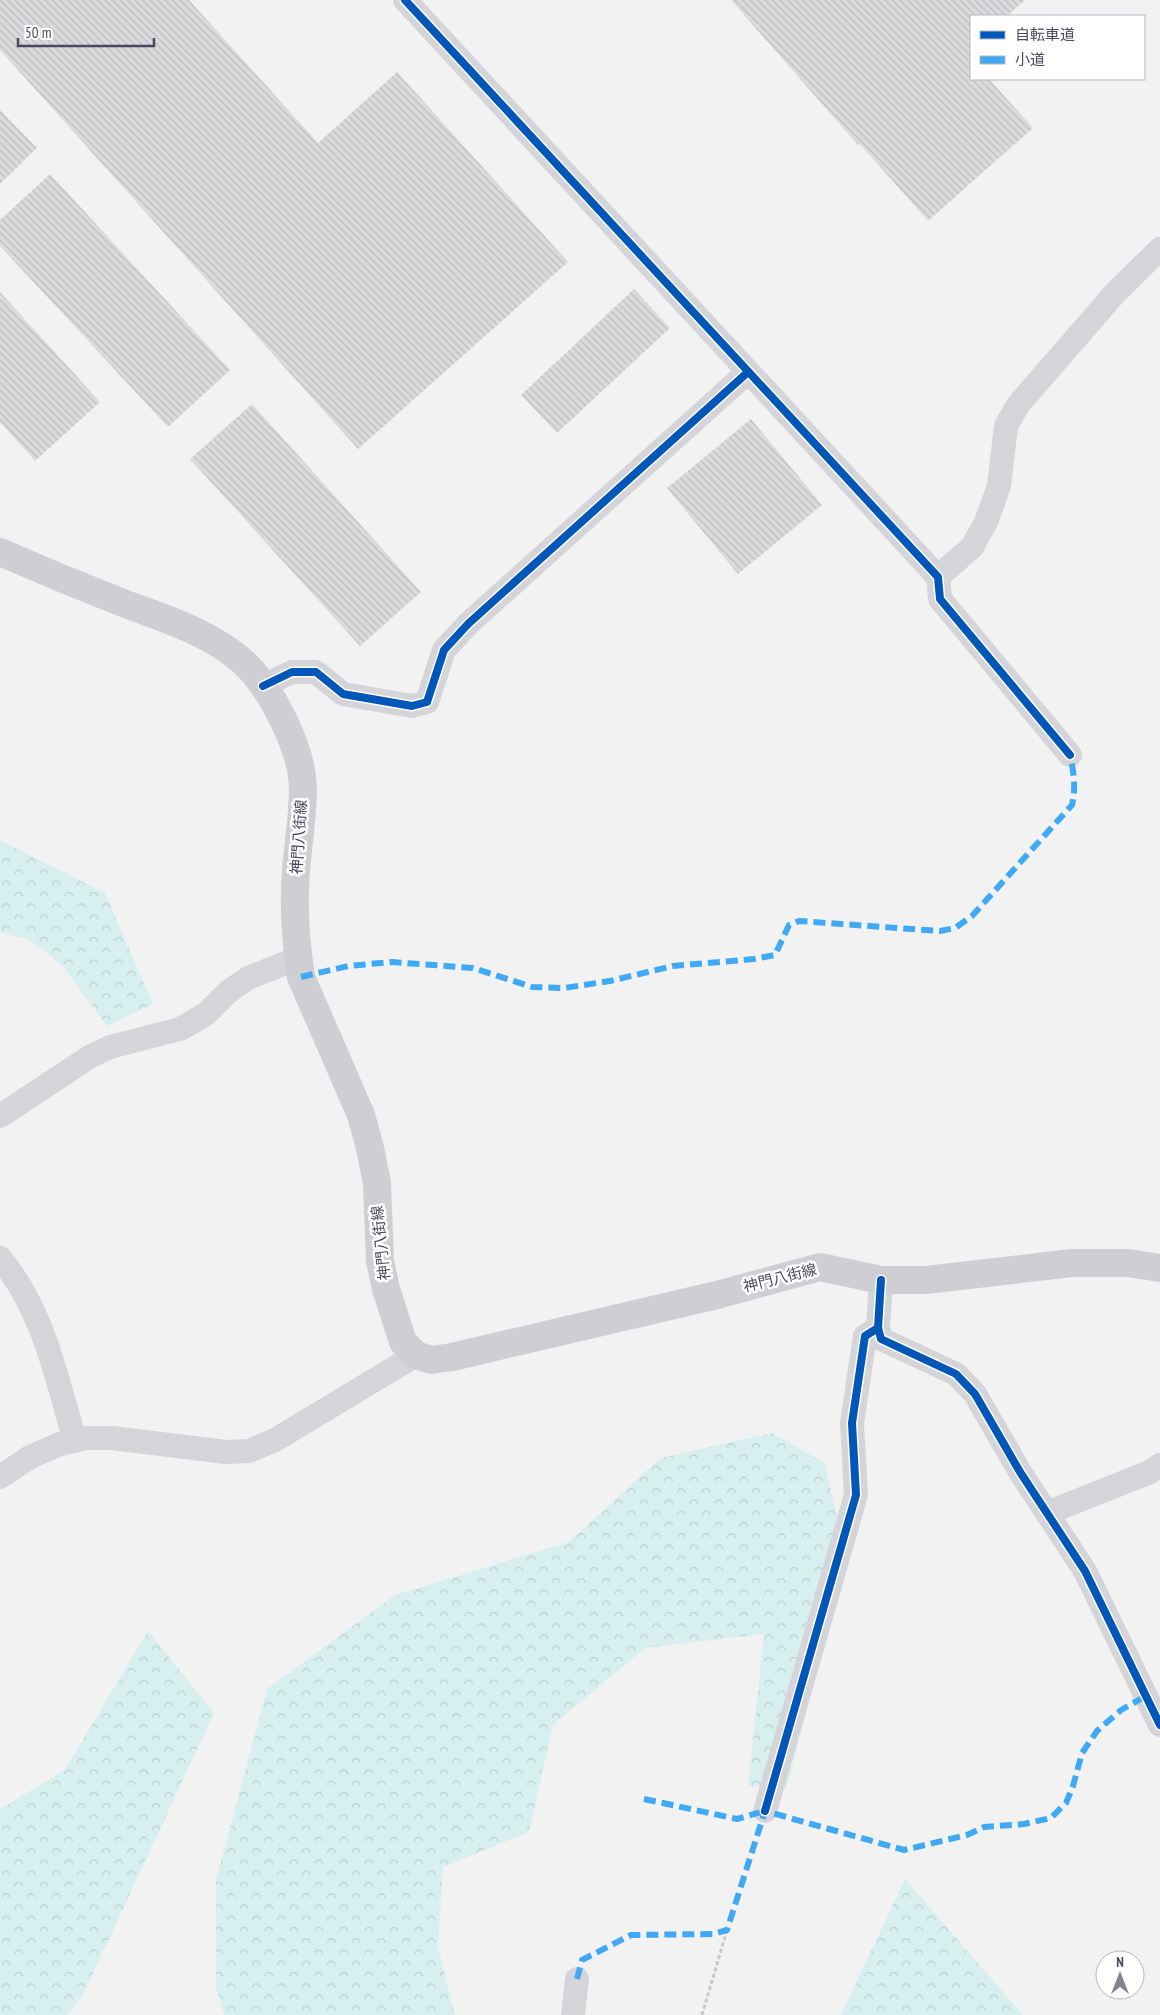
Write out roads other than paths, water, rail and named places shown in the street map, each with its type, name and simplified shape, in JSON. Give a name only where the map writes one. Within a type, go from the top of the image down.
[{"type":"main road","name":"神門八街線","points":[[0,552],[204,636],[242,661],[263,686],[285,724],[300,760],[303,788],[295,874],[298,958],[302,977],[363,1123],[377,1183],[377,1230],[386,1288],[403,1342],[416,1355],[431,1360],[452,1357],[717,1295],[820,1267],[881,1280],[926,1280],[1072,1263],[1128,1263],[1160,1268]]},
{"type":"street","points":[[405,0],[938,577],[940,599],[1070,755]]},
{"type":"street","points":[[938,577],[972,547],[986,522],[999,486],[1006,426],[1018,405],[1116,292],[1160,249]]},
{"type":"street","points":[[263,686],[292,672],[316,672],[343,694],[412,706],[427,702],[444,650],[468,624],[748,372]]},
{"type":"street","points":[[0,1116],[90,1056],[110,1047],[180,1030],[206,1014],[228,992],[248,978],[298,958]]},
{"type":"street","points":[[0,1258],[11,1272],[33,1313],[49,1352],[75,1441]]},
{"type":"street","points":[[881,1280],[878,1328],[881,1338],[956,1374],[975,1394],[1047,1513],[1085,1571],[1153,1692],[1160,1725]]},
{"type":"street","points":[[765,1811],[856,1495],[852,1423],[865,1336],[878,1328]]},
{"type":"street","points":[[0,1477],[30,1457],[60,1444],[75,1441],[112,1438],[226,1452],[248,1451],[275,1440],[416,1355]]},
{"type":"street","points":[[1047,1513],[1150,1472],[1160,1465]]},
{"type":"street","points":[[573,2015],[577,1978]]}]
